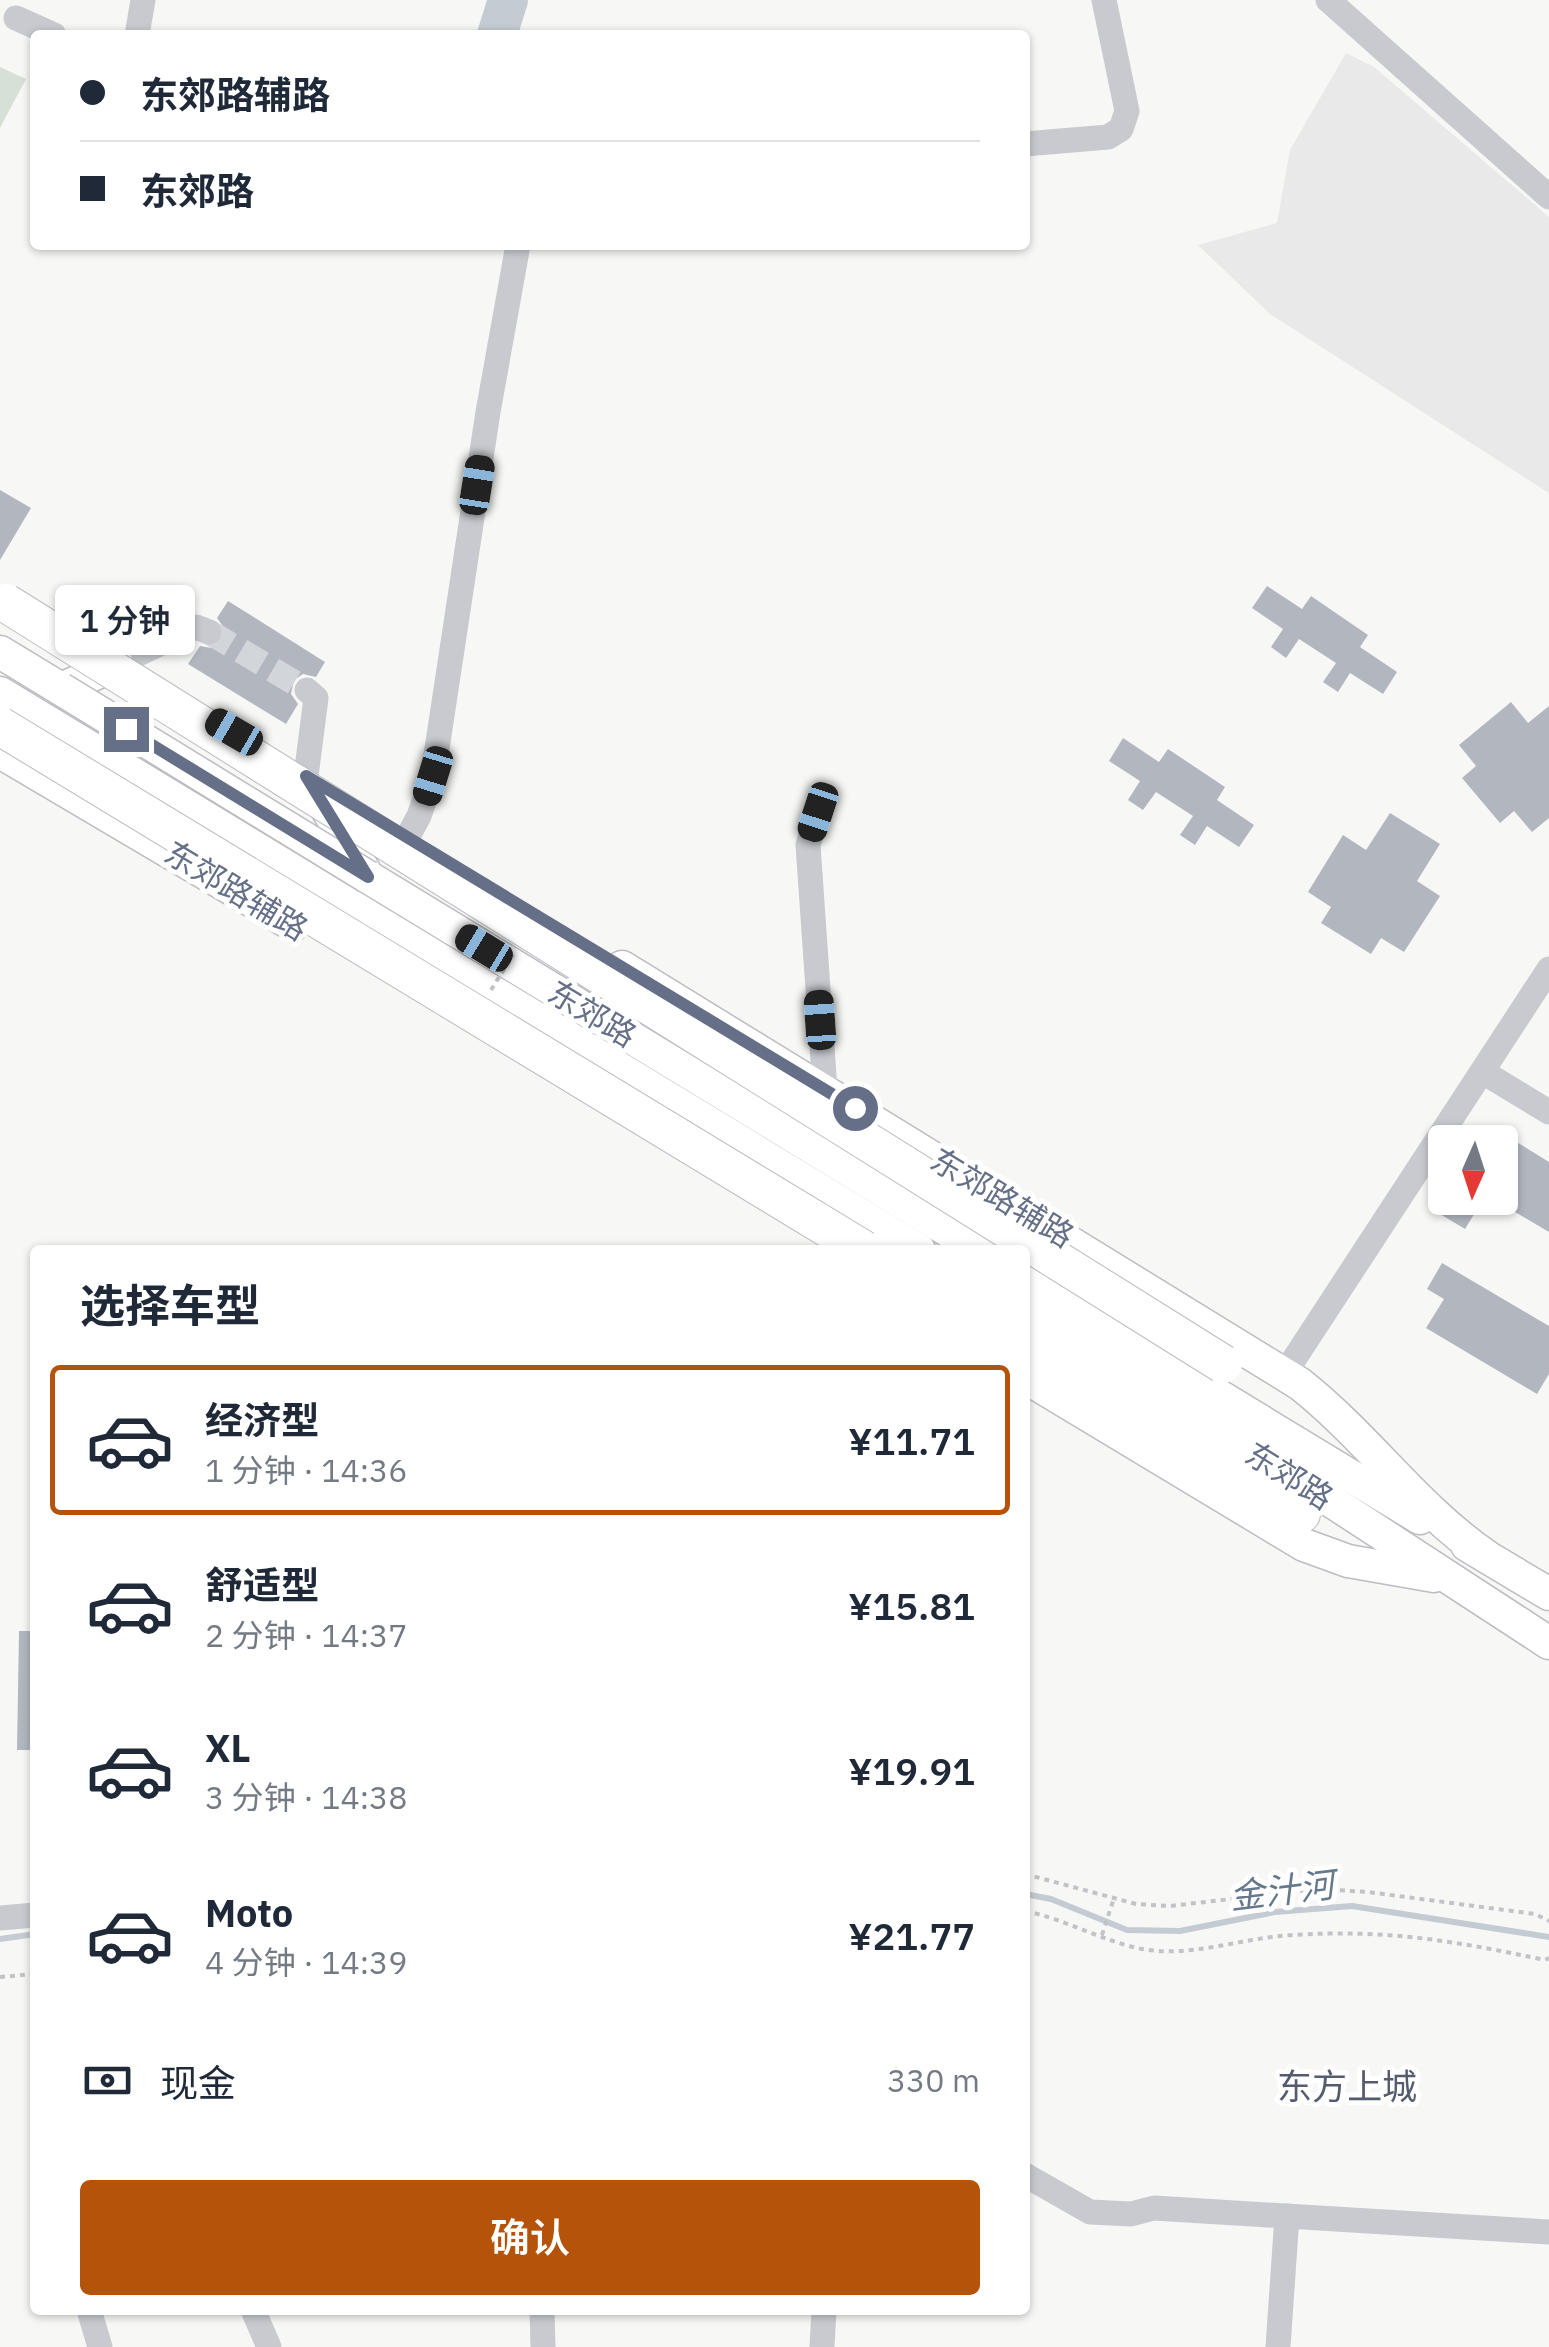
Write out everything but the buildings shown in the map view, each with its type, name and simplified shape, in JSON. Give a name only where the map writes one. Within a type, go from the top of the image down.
[{"type":"highway","points":[[0,594],[224,742],[1222,1364]]},
{"type":"highway","points":[[0,726],[856,1245]]},
{"type":"highway","points":[[1030,1351],[1301,1514]]},
{"type":"main road","name":"东郊路辅路","points":[[0,594],[490,886],[1284,1373],[1350,1426],[1440,1523],[1486,1556]]},
{"type":"main road","name":"东郊路","points":[[0,652],[972,1245]]},
{"type":"main road","points":[[61,689],[117,664]]},
{"type":"main road","name":"东郊路","points":[[0,694],[910,1245]]},
{"type":"main road","name":"东郊路辅路","points":[[0,752],[822,1245]]},
{"type":"main road","points":[[306,776],[368,877]]},
{"type":"main road","name":"东郊路","points":[[1030,1281],[1549,1594]]},
{"type":"main road","name":"东郊路","points":[[1030,1317],[1296,1478],[1549,1643]]},
{"type":"main road","points":[[1222,1364],[1260,1380],[1288,1400],[1433,1519],[1486,1556]]},
{"type":"main road","points":[[1030,1379],[1304,1545],[1348,1561],[1433,1576],[1468,1592]]},
{"type":"main road","points":[[1301,1514],[1308,1526],[1328,1536],[1428,1572],[1468,1592]]},
{"type":"street","points":[[137,30],[142,0]]},
{"type":"street","points":[[1030,144],[1108,137],[1122,129],[1127,111],[1104,0]]},
{"type":"street","points":[[1328,0],[1549,198]]},
{"type":"street","points":[[16,18],[43,30]]},
{"type":"street","points":[[407,838],[433,776],[488,412],[517,250]]},
{"type":"street","points":[[117,664],[196,627],[209,632]]},
{"type":"street","points":[[306,776],[316,698],[307,690]]},
{"type":"street","points":[[818,812],[808,845],[825,1090]]},
{"type":"street","points":[[1284,1373],[1549,969]]},
{"type":"street","points":[[1483,1072],[1549,1112]]},
{"type":"street","points":[[0,1918],[30,1915]]},
{"type":"street","points":[[1030,2178],[1090,2212],[1131,2214],[1154,2208],[1549,2232]]},
{"type":"street","points":[[1278,2347],[1287,2216]]},
{"type":"street","points":[[90,2315],[100,2347]]},
{"type":"street","points":[[255,2315],[269,2347]]},
{"type":"street","points":[[542,2315],[542,2347]]},
{"type":"street","points":[[822,2347],[824,2315]]},
{"type":"path","points":[[490,992],[519,944]]},
{"type":"path","points":[[1030,1875],[1114,1898],[1170,1906],[1318,1889],[1535,1914],[1549,1921]]},
{"type":"path","points":[[1102,1934],[1114,1898]]},
{"type":"path","points":[[1030,1912],[1140,1948],[1184,1952],[1287,1935],[1350,1932],[1408,1934],[1549,1958]]},
{"type":"path","points":[[0,1977],[30,1974]]},
{"type":"shaded area","points":[[1346,53],[1374,67],[1549,217],[1549,493],[1270,314],[1198,245],[1277,223],[1290,150]]},
{"type":"shaded area","points":[[0,67],[26,79],[0,128]]},
{"type":"waterway","points":[[499,30],[508,0]]},
{"type":"waterway","name":"金汁河","points":[[1030,1895],[1051,1899],[1127,1930],[1180,1931],[1275,1912],[1352,1906],[1549,1937]]},
{"type":"waterway","name":"金汁河","points":[[0,1939],[30,1935]]},
{"type":"tunnel","points":[[209,632],[307,690]]},
{"type":"district","name":"东方上城","points":[[1347,2087]]},
{"type":"route","points":[[126,729],[368,877],[306,776],[855,1108]]}]
